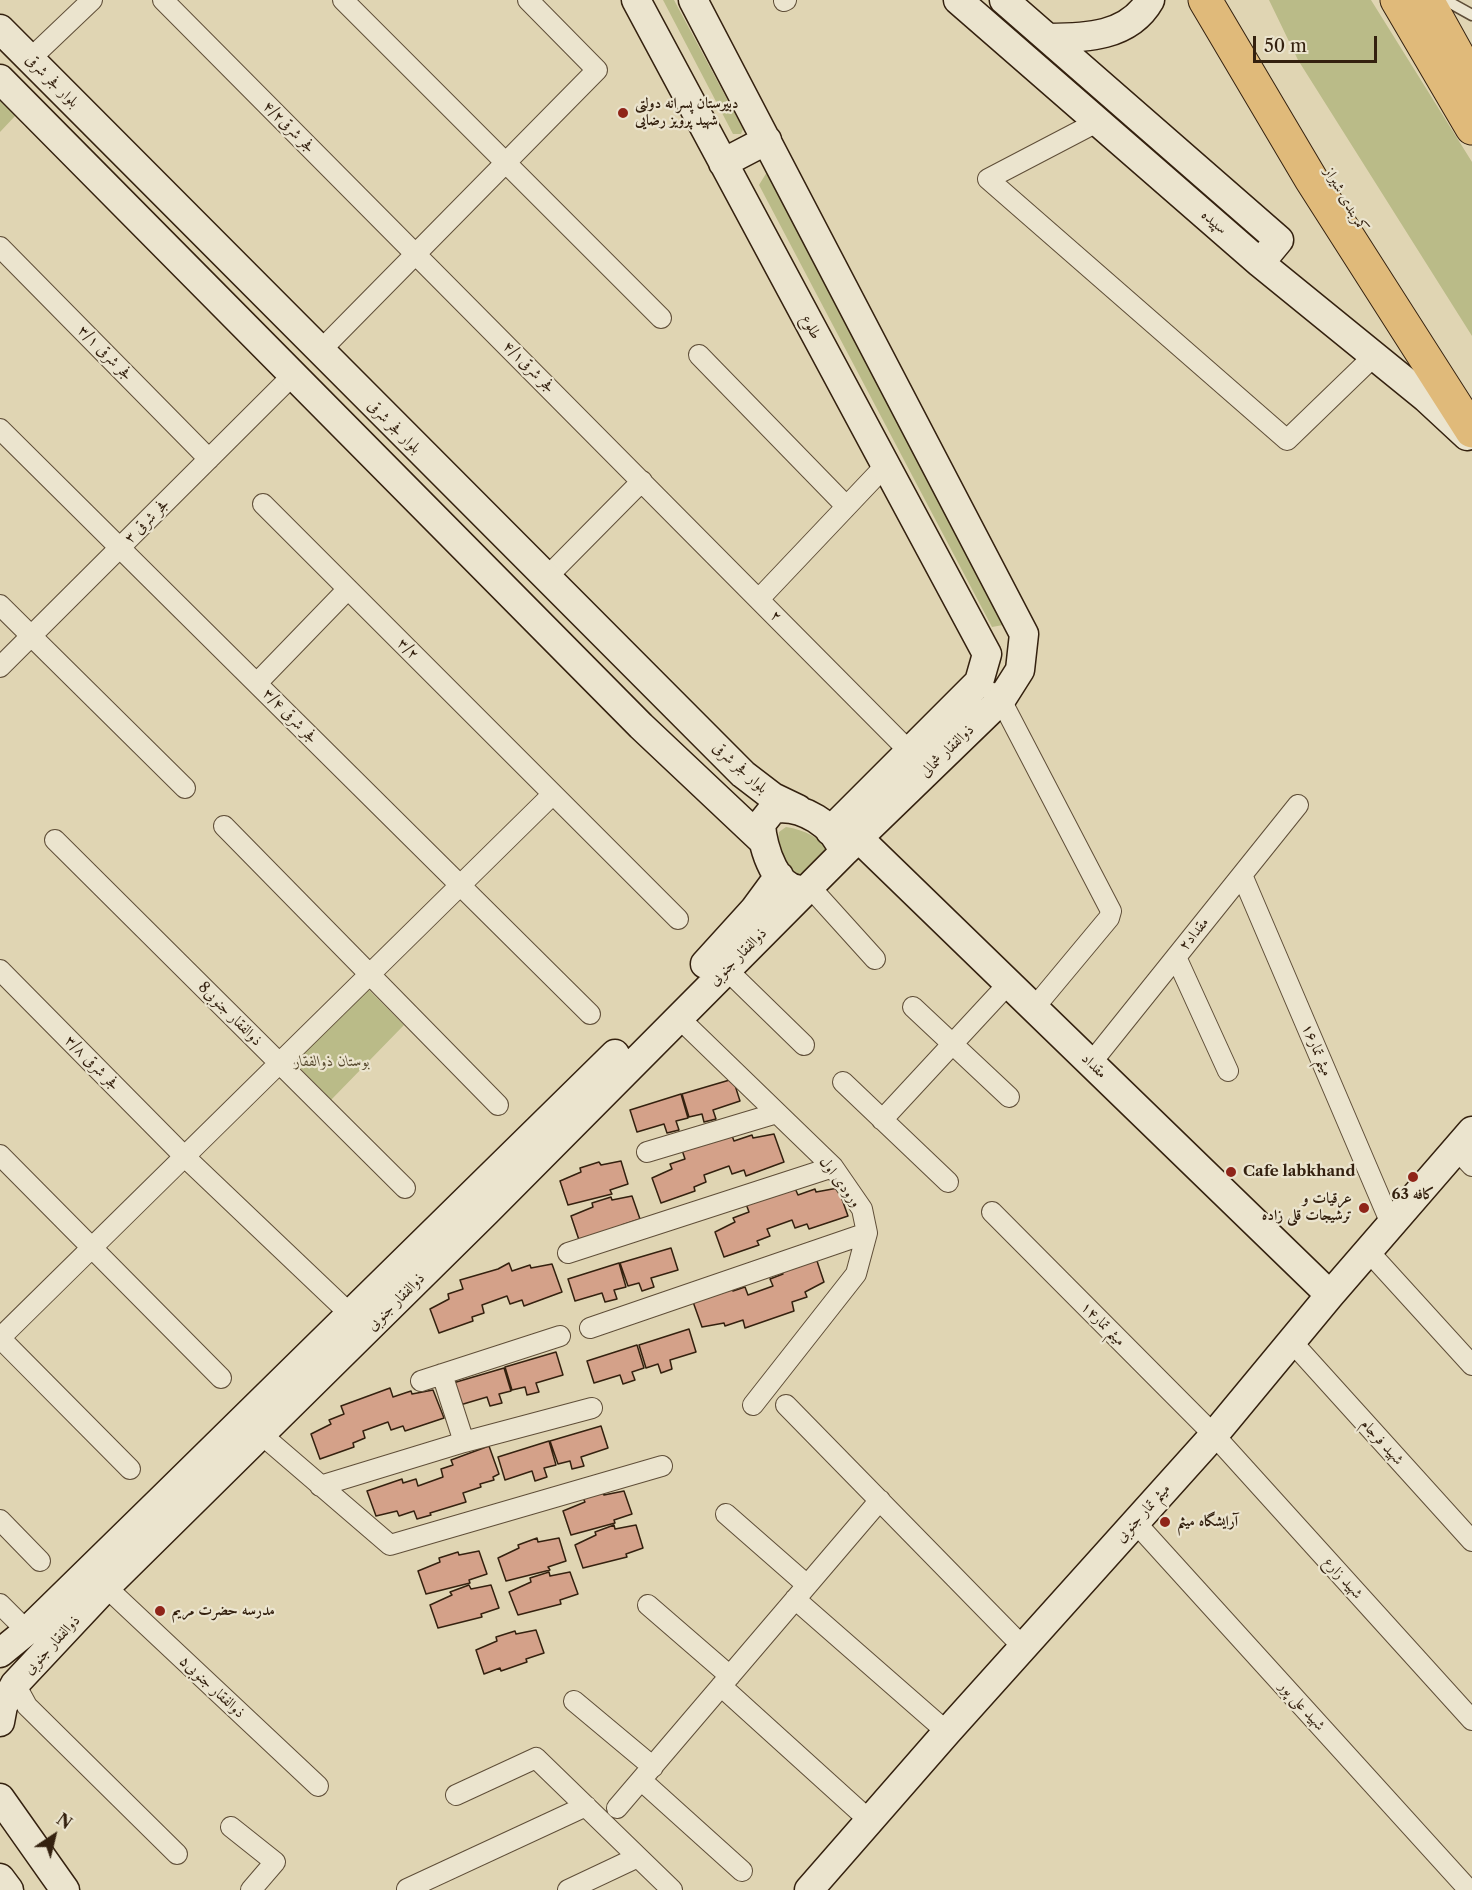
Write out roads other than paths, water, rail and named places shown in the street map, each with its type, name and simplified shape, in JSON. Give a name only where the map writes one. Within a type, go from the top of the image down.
[{"type":"highway","points":[[1205,0],[1311,179],[1472,431]]},
{"type":"highway","name":"کمربندی شیراز","points":[[1231,0],[1359,224],[1472,394]]},
{"type":"highway","points":[[1397,0],[1472,128]]},
{"type":"highway","points":[[1427,0],[1472,81]]},
{"type":"main road","name":"طلوع","points":[[636,0],[987,654]]},
{"type":"main road","points":[[693,0],[1024,634],[987,654]]},
{"type":"main road","name":"سپیده","points":[[958,0],[1260,263],[1375,355],[1472,441]]},
{"type":"main road","name":"سپیده","points":[[1004,0],[1279,240],[1260,263]]},
{"type":"main road","points":[[1048,39],[1088,38],[1123,27],[1144,10],[1150,0]]},
{"type":"main road","name":"بلوار فجر شرقی","points":[[0,29],[319,352],[736,768],[773,797],[843,835]]},
{"type":"main road","points":[[0,79],[640,726],[763,841]]},
{"type":"main road","points":[[723,163],[767,140]]},
{"type":"main road","points":[[125,205],[149,180]]},
{"type":"main road","name":"ذوالفقار شمالی","points":[[843,835],[1001,700],[1020,670],[1024,634]]},
{"type":"main road","name":"ذوالفقار شمالی","points":[[843,835],[910,752],[979,682],[987,654]]},
{"type":"main road","points":[[707,787],[726,797],[735,797],[740,792],[742,783],[736,768]]},
{"type":"main road","points":[[800,810],[785,807],[774,809],[766,815],[761,824],[763,841],[779,876],[787,886],[797,891],[807,888]]},
{"type":"main road","name":"ذوالفقار جنوبی","points":[[0,1722],[8,1685],[262,1435],[478,1204],[715,967],[807,888],[843,835]]},
{"type":"main road","name":"مقداد","points":[[843,835],[1009,983],[1330,1295]]},
{"type":"main road","points":[[715,967],[779,876]]},
{"type":"main road","name":"ذوالفقار جنوبی","points":[[0,1653],[27,1631],[349,1313],[478,1204],[678,1017],[715,967]]},
{"type":"main road","name":"میثم تمار جنوبی","points":[[809,1890],[947,1732],[1214,1435],[1330,1295],[1392,1226],[1467,1149]]},
{"type":"main road","points":[[2,1793],[65,1890]]},
{"type":"main road","points":[[0,1878],[9,1890]]},
{"type":"street","points":[[30,59],[92,0]]},
{"type":"street","name":"فجر شرقی۴/۲","points":[[163,0],[416,254]]},
{"type":"street","points":[[343,0],[507,161],[661,318]]},
{"type":"street","points":[[319,352],[597,70],[528,0]]},
{"type":"street","points":[[1099,121],[988,179],[1287,440],[1375,355]]},
{"type":"street","name":"۳/۱ فجر شرقی","points":[[0,247],[209,459]]},
{"type":"street","name":"فجر شرقی۴/۱","points":[[416,254],[642,481]]},
{"type":"street","points":[[699,355],[846,506]]},
{"type":"street","name":"۳ فجر شرقی","points":[[0,667],[293,375]]},
{"type":"street","name":"۳/۴ فجر شرقی","points":[[0,429],[590,1014]]},
{"type":"street","points":[[759,599],[885,466]]},
{"type":"street","points":[[546,578],[642,481]]},
{"type":"street","name":"۲","points":[[642,481],[910,752]]},
{"type":"street","name":"۳/۲","points":[[263,504],[678,919]]},
{"type":"street","points":[[257,683],[348,589]]},
{"type":"street","points":[[0,605],[185,788]]},
{"type":"street","points":[[979,682],[1001,700],[1111,911],[1109,918],[1034,1008]]},
{"type":"street","points":[[130,1469],[0,1338],[553,794]]},
{"type":"street","name":"مقداد۲","points":[[1091,1063],[1298,805]]},
{"type":"street","points":[[224,826],[498,1105]]},
{"type":"street","name":"8ذوالفقار جنوبی","points":[[55,840],[405,1188]]},
{"type":"street","name":"میثم تمار۱۶","points":[[1242,875],[1392,1226]]},
{"type":"street","points":[[807,888],[875,959]]},
{"type":"street","points":[[1176,957],[1228,1071]]},
{"type":"street","points":[[715,967],[804,1045]]},
{"type":"street","name":"۳/۸ فجر شرقی","points":[[0,970],[185,1157],[349,1313]]},
{"type":"street","points":[[882,1120],[1009,983]]},
{"type":"street","points":[[913,1007],[1009,1097]]},
{"type":"street","name":"ورودی اول","points":[[678,1017],[833,1167],[862,1209],[867,1233]]},
{"type":"street","points":[[843,1082],[948,1182]]},
{"type":"street","points":[[647,1152],[777,1113]]},
{"type":"street","points":[[0,1155],[221,1378]]},
{"type":"street","points":[[568,1253],[833,1167]]},
{"type":"street","name":"میثم تمار۱۴","points":[[992,1212],[1214,1435]]},
{"type":"street","points":[[590,1328],[867,1233]]},
{"type":"street","points":[[753,1405],[856,1274],[867,1233]]},
{"type":"street","points":[[1369,1252],[1472,1365]]},
{"type":"street","points":[[421,1381],[560,1336]]},
{"type":"street","name":"شهید فرجام","points":[[1292,1342],[1472,1541]]},
{"type":"street","points":[[442,1374],[464,1442]]},
{"type":"street","points":[[786,1405],[1023,1647]]},
{"type":"street","points":[[320,1486],[464,1442],[592,1408]]},
{"type":"street","points":[[262,1435],[390,1545],[662,1466]]},
{"type":"street","name":"شهید زارع","points":[[1214,1435],[1472,1720]]},
{"type":"street","points":[[617,1809],[880,1500]]},
{"type":"street","points":[[726,1514],[801,1592],[947,1732]]},
{"type":"street","points":[[0,1520],[40,1561]]},
{"type":"street","name":"شهید علی پور","points":[[1135,1522],[1468,1890]]},
{"type":"street","name":"ذوالفقار جنوبی۵","points":[[106,1587],[318,1786]]},
{"type":"street","points":[[0,1604],[27,1631]]},
{"type":"street","points":[[648,1605],[869,1820]]},
{"type":"street","points":[[8,1685],[177,1854]]},
{"type":"street","points":[[574,1701],[742,1871]]},
{"type":"street","points":[[456,1795],[536,1758],[672,1890]]},
{"type":"street","points":[[407,1889],[586,1806]]},
{"type":"street","points":[[231,1827],[275,1862],[251,1890]]},
{"type":"street","points":[[568,1890],[638,1857]]},
{"type":"street","points":[[1468,1890],[1472,1886]]},
{"type":"lane","points":[[1445,0],[1472,15]]},
{"type":"place","name":"دبیرستان پسرانه دولتی شهید پرویز رضایی","points":[[623,113]]},
{"type":"place","name":"Cafe labkhand","points":[[1231,1172]]},
{"type":"place","name":"کافه 63","points":[[1413,1177]]},
{"type":"place","name":"عرقیات و ترشیجات قلی زاده","points":[[1364,1208]]},
{"type":"place","name":"آرایشگاه میثم","points":[[1165,1522]]},
{"type":"place","name":"مدرسه حضرت مریم","points":[[160,1611]]},
{"type":"park label","name":"بوستان ذوالفقار","points":[[332,1062]]}]
